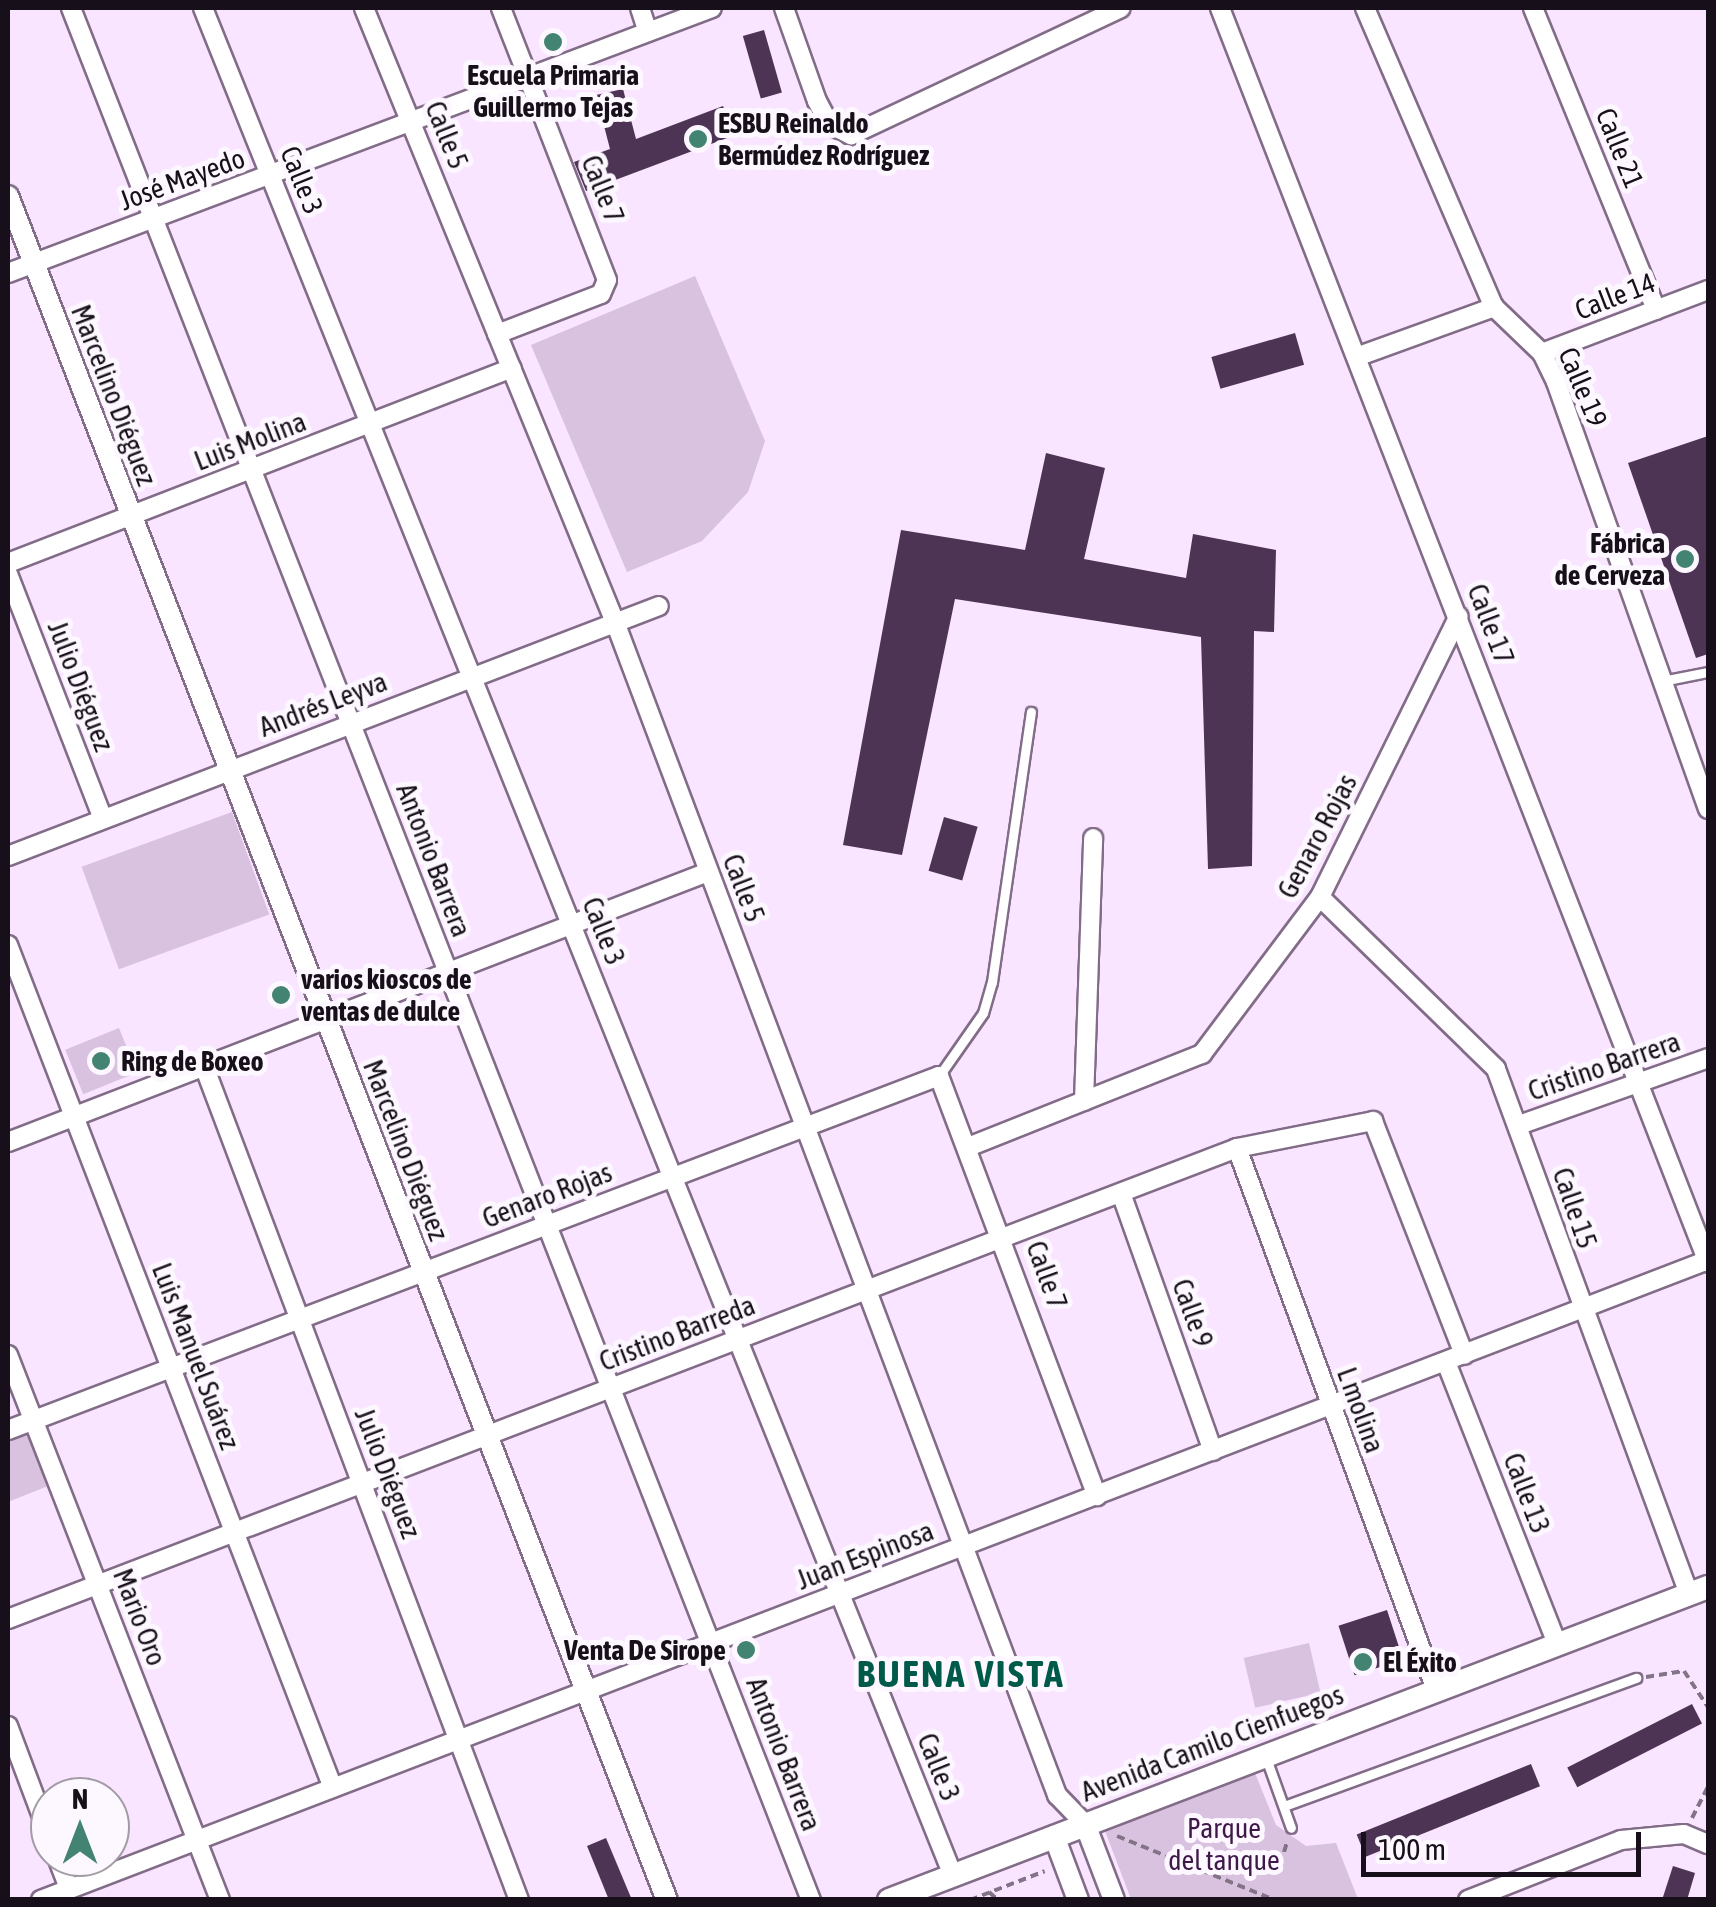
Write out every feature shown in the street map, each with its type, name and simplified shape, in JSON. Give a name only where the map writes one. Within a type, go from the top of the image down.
[{"type":"main road","name":"Avenida Camilo Cienfuegos","points":[[889,1900],[1699,1591]]},
{"type":"street","name":"Antonio Barrera","points":[[71,8],[812,1900]]},
{"type":"street","name":"Calle 3","points":[[203,8],[954,1876]]},
{"type":"street","name":"Calle 5","points":[[364,8],[615,622],[1071,1829]]},
{"type":"street","name":"Calle 7","points":[[497,334],[601,294],[607,280],[501,8]]},
{"type":"street","points":[[640,8],[648,32]]},
{"type":"street","name":"José Mayedo","points":[[8,274],[712,8]]},
{"type":"street","points":[[784,8],[829,124],[851,135],[1122,8]]},
{"type":"street","name":"Calle 17","points":[[1220,8],[1359,356],[1708,1261]]},
{"type":"street","name":"Calle 19","points":[[1365,8],[1494,308],[1542,353],[1708,810]]},
{"type":"street","name":"Calle 21","points":[[1533,8],[1656,310]]},
{"type":"street","name":"Marcelino Diéguez","points":[[8,196],[667,1900]]},
{"type":"street","name":"Calle 14","points":[[1542,353],[1708,290]]},
{"type":"street","points":[[1359,356],[1494,308]]},
{"type":"street","name":"Luis Molina","points":[[8,563],[512,368]]},
{"type":"street","name":"Julio Diéguez","points":[[8,574],[103,818]]},
{"type":"street","name":"Andrés Leyva","points":[[8,856],[660,606]]},
{"type":"street","name":"Genaro Rojas","points":[[968,1147],[1202,1054],[1320,897],[1458,616]]},
{"type":"street","points":[[1084,1101],[1093,838]]},
{"type":"street","points":[[8,1142],[708,872]]},
{"type":"street","name":"Calle 15","points":[[1320,897],[1463,1031],[1496,1070],[1580,1310],[1699,1591]]},
{"type":"street","name":"Luis Manuel Suárez","points":[[8,945],[333,1788]]},
{"type":"street","name":"Cristino Barrera","points":[[1518,1126],[1708,1058]]},
{"type":"street","name":"Julio Diéguez","points":[[204,1066],[520,1900]]},
{"type":"street","name":"Calle 7","points":[[939,1076],[1005,1238],[1097,1496]]},
{"type":"street","name":"Genaro Rojas","points":[[8,1430],[939,1076]]},
{"type":"street","name":"Cristino Barreda","points":[[8,1619],[1237,1148],[1373,1121]]},
{"type":"street","name":"Calle 13","points":[[1373,1121],[1557,1644]]},
{"type":"street","name":"L molina","points":[[1237,1148],[1436,1690]]},
{"type":"street","name":"Calle 9","points":[[1121,1193],[1213,1451]]},
{"type":"street","name":"Juan Espinosa","points":[[41,1900],[1708,1261]]},
{"type":"street","name":"Mario Oro","points":[[8,1355],[220,1900]]},
{"type":"street","points":[[8,1726],[30,1785]]},
{"type":"street","name":"Calle 5","points":[[1057,1795],[1071,1829]]},
{"type":"street","points":[[1071,1829],[1078,1900]]},
{"type":"street","points":[[1071,1829],[1114,1900]]},
{"type":"street","points":[[1468,1900],[1621,1840],[1684,1834],[1708,1844]]},
{"type":"street","points":[[64,1877],[69,1889]]},
{"type":"lane","points":[[1661,681],[1708,672]]},
{"type":"lane","points":[[939,1076],[984,1013],[992,982],[1031,712]]},
{"type":"lane","points":[[1284,1806],[1636,1678]]},
{"type":"lane","points":[[1265,1755],[1292,1828]]},
{"type":"path","points":[[1636,1678],[1684,1671],[1708,1707]]},
{"type":"path","points":[[1684,1834],[1708,1786]]},
{"type":"path","points":[[1071,1829],[1275,1900]]},
{"type":"path","points":[[970,1900],[1051,1870],[1058,1888]]},
{"type":"path","points":[[989,1892],[998,1900]]},
{"type":"green space","points":[[695,276],[765,441],[748,492],[702,541],[627,572],[531,345]]},
{"type":"green space","points":[[232,812],[269,914],[119,969],[82,867]]},
{"type":"green space","name":"Ring de Boxeo","points":[[119,1028],[137,1073],[83,1094],[65,1050]]},
{"type":"green space","points":[[27,1433],[48,1486],[8,1502],[8,1441]]},
{"type":"green space","points":[[1309,1643],[1320,1693],[1255,1708],[1244,1658]]},
{"type":"green space","name":"Parque del tanque","points":[[1255,1773],[1276,1825],[1306,1846],[1336,1843],[1358,1899],[1131,1899],[1105,1831]]},
{"type":"building","points":[[764,30],[782,92],[761,99],[743,36]]},
{"type":"building","points":[[623,89],[636,139],[723,106],[735,135],[586,191],[574,162],[610,149],[596,95]]},
{"type":"building","points":[[1295,333],[1304,365],[1220,389],[1211,357]]},
{"type":"building","name":"Fábrica de Cerveza","points":[[1708,436],[1708,654],[1696,658],[1628,463]]},
{"type":"building","points":[[1046,453],[1105,468],[1084,559],[1186,578],[1193,534],[1276,550],[1274,632],[1254,631],[1252,866],[1208,869],[1201,637],[955,599],[902,855],[843,845],[901,530],[1025,550]]},
{"type":"building","points":[[944,817],[978,827],[962,880],[929,871]]},
{"type":"building","points":[[1387,1610],[1403,1659],[1355,1675],[1338,1626]]},
{"type":"building","points":[[1692,1704],[1702,1724],[1577,1787],[1567,1768]]},
{"type":"building","points":[[1531,1764],[1540,1786],[1366,1857],[1357,1834]]},
{"type":"building","points":[[606,1838],[632,1900],[609,1900],[587,1846]]},
{"type":"building","points":[[1673,1866],[1695,1873],[1687,1900],[1662,1900]]},
{"type":"place","name":"Escuela Primaria Guillermo Tejas","points":[[553,42]]},
{"type":"place","name":"ESBU Reinaldo Bermúdez Rodríguez","points":[[698,139]]},
{"type":"place","name":"Fábrica de Cerveza","points":[[1685,559]]},
{"type":"place","name":"varios kioscos de ventas de dulce","points":[[281,995]]},
{"type":"place","name":"Ring de Boxeo","points":[[101,1061]]},
{"type":"place","name":"Venta De Sirope","points":[[746,1650]]},
{"type":"place","name":"El Éxito","points":[[1363,1662]]},
{"type":"district","name":"BUENA VISTA","points":[[961,1674]]}]
